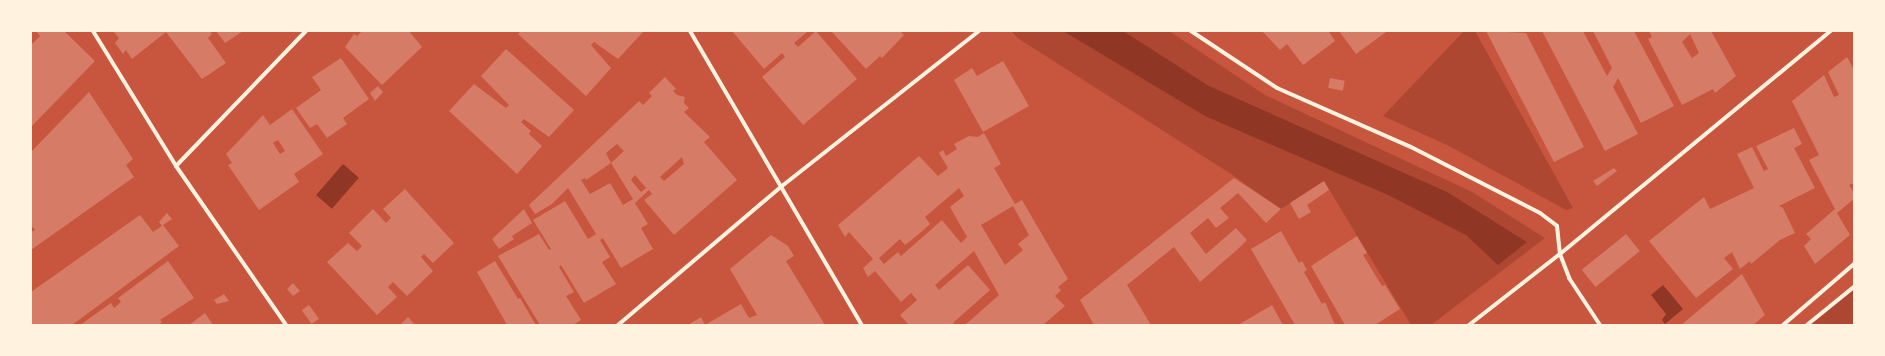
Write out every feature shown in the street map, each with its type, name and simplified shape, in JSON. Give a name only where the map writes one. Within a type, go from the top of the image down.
[{"type":"street","points":[[93,31],[176,166],[286,325]]},
{"type":"street","points":[[176,166],[306,31]]},
{"type":"street","points":[[690,31],[862,325]]},
{"type":"street","points":[[618,325],[782,186],[979,31]]},
{"type":"street","points":[[1191,31],[1277,88],[1411,147],[1540,213],[1557,226],[1560,254],[1569,278],[1600,325]]},
{"type":"street","points":[[1470,325],[1560,254],[1832,31]]},
{"type":"street","points":[[1783,325],[1854,264]]},
{"type":"street","points":[[1807,325],[1854,287]]},
{"type":"shaded area","points":[[1011,31],[1169,31],[1265,95],[1472,192],[1545,238],[1431,325],[1411,325],[1324,181],[1281,209],[1231,174],[1019,39]]},
{"type":"shaded area","points":[[1063,31],[1123,31],[1209,86],[1447,192],[1527,242],[1498,265],[1466,235],[1388,195],[1205,116]]},
{"type":"shaded area","points":[[1464,31],[1475,31],[1573,208],[1566,210],[1449,146],[1383,116]]},
{"type":"shaded area","points":[[343,164],[359,178],[332,209],[316,195]]},
{"type":"shaded area","points":[[1663,285],[1683,309],[1665,324],[1662,320],[1666,314],[1651,295]]},
{"type":"shaded area","points":[[1854,287],[1854,325],[1807,325]]},
{"type":"building","points":[[36,31],[64,31],[95,61],[31,127],[31,45],[40,36]]},
{"type":"building","points":[[113,31],[210,31],[212,34],[208,38],[226,63],[202,79],[166,32],[132,59],[126,50],[123,54],[115,43],[119,38]]},
{"type":"building","points":[[216,31],[243,31],[225,43]]},
{"type":"building","points":[[362,31],[409,31],[422,47],[382,85],[345,47],[354,34],[357,36]]},
{"type":"building","points":[[521,31],[643,32],[618,59],[594,42],[591,45],[611,68],[586,96],[518,34]]},
{"type":"building","points":[[732,31],[808,31],[794,43],[798,47],[816,31],[857,79],[803,125],[762,77],[785,57],[782,53],[764,69]]},
{"type":"building","points":[[831,31],[900,31],[904,35],[882,58],[880,56],[866,69]]},
{"type":"building","points":[[1262,31],[1331,31],[1329,32],[1335,41],[1303,65],[1287,44],[1280,50]]},
{"type":"building","points":[[1339,31],[1385,31],[1386,32],[1356,54]]},
{"type":"building","points":[[1486,31],[1526,33],[1584,147],[1554,162]]},
{"type":"building","points":[[1542,31],[1583,31],[1607,76],[1612,68],[1593,31],[1634,31],[1674,106],[1641,123],[1618,78],[1613,87],[1638,134],[1605,151]]},
{"type":"building","points":[[1649,31],[1711,31],[1736,76],[1715,93],[1713,89],[1682,105],[1648,39],[1652,37]],"holes":[[[1690,34],[1699,53],[1692,58],[1682,42]]]},
{"type":"building","points":[[506,49],[574,110],[549,137],[524,119],[521,122],[531,131],[529,134],[542,146],[517,174],[449,111],[474,84],[506,108],[509,105],[481,76]]},
{"type":"building","points":[[1847,57],[1854,70],[1854,183],[1849,185],[1854,193],[1854,199],[1837,213],[1850,235],[1815,264],[1804,246],[1811,239],[1806,234],[1835,209],[1809,160],[1819,155],[1792,101],[1824,75],[1834,97],[1839,95],[1828,72]]},
{"type":"building","points":[[341,58],[369,99],[343,118],[347,124],[327,138],[317,124],[310,128],[296,108],[321,90],[312,77]]},
{"type":"building","points":[[1003,61],[1029,106],[983,132],[954,80],[972,68],[977,76]]},
{"type":"building","points":[[665,77],[676,89],[673,91],[677,95],[685,97],[684,103],[689,108],[684,112],[710,137],[704,142],[737,180],[674,235],[644,200],[652,194],[649,190],[635,203],[648,224],[641,228],[653,249],[621,268],[603,238],[600,240],[610,257],[602,262],[616,284],[584,303],[561,265],[559,267],[574,292],[566,296],[581,320],[573,325],[540,325],[498,256],[539,234],[549,250],[551,249],[533,220],[565,201],[588,239],[596,234],[568,188],[552,204],[535,214],[529,205],[639,101],[643,105],[652,96],[649,93]],"holes":[[[617,144],[624,151],[611,163],[606,153]],[[682,157],[684,164],[664,181],[660,177]],[[611,163],[633,199],[623,205],[610,183],[590,194],[581,180],[585,178],[586,180]],[[635,175],[646,188],[641,192],[631,180]]]},
{"type":"building","points":[[1330,78],[1345,81],[1343,91],[1328,88]]},
{"type":"building","points":[[378,86],[383,92],[375,101],[370,93]]},
{"type":"building","points":[[89,92],[133,159],[126,165],[134,177],[31,250],[31,232],[35,230],[31,225],[31,152]]},
{"type":"building","points":[[292,109],[323,154],[294,174],[299,182],[259,210],[228,165],[232,163],[226,154],[263,115],[270,125]],"holes":[[[278,140],[285,151],[280,154],[273,143]]]},
{"type":"building","points":[[1794,128],[1802,144],[1794,148],[1815,188],[1779,206],[1783,208],[1795,233],[1780,240],[1751,264],[1750,261],[1740,269],[1732,252],[1724,258],[1733,269],[1696,298],[1649,241],[1704,197],[1710,209],[1754,188],[1737,154],[1752,147],[1764,171],[1768,169],[1756,146]]},
{"type":"building","points":[[984,133],[1001,164],[994,168],[1015,204],[1022,200],[1068,279],[1058,287],[1061,290],[1055,296],[1065,306],[1043,325],[965,325],[999,295],[974,251],[935,285],[939,290],[968,265],[990,290],[953,323],[955,325],[909,325],[900,315],[917,300],[911,293],[901,302],[875,271],[868,277],[863,268],[873,259],[849,232],[845,237],[838,225],[919,156],[938,176],[948,168],[939,153],[943,150],[946,156],[957,149],[954,144],[969,136],[978,137]],"holes":[[[959,188],[964,196],[950,207],[967,237],[961,243],[942,220],[901,256],[898,252],[884,264],[879,258],[900,239],[905,245],[919,234],[930,224],[925,217]],[[1013,206],[1029,235],[1018,244],[1023,250],[1005,265],[981,225]]]},
{"type":"building","points":[[1614,168],[1617,171],[1597,186],[1593,181]]},
{"type":"building","points":[[1234,178],[1281,209],[1266,223],[1238,193],[1220,208],[1229,218],[1216,228],[1208,218],[1190,233],[1206,254],[1236,228],[1247,240],[1238,249],[1200,282],[1174,247],[1127,285],[1151,325],[1094,325],[1080,300]]},
{"type":"building","points":[[1324,181],[1329,190],[1307,205],[1311,212],[1299,219],[1290,203]]},
{"type":"building","points":[[405,189],[454,243],[433,263],[424,254],[421,257],[433,271],[407,296],[393,282],[388,287],[397,297],[377,315],[327,262],[348,243],[357,251],[362,246],[349,233],[373,209],[386,223],[391,218],[383,209]]},
{"type":"building","points":[[524,209],[532,223],[512,236],[514,239],[499,249],[492,239]]},
{"type":"building","points":[[167,213],[172,219],[163,225],[179,246],[72,325],[31,325],[31,292],[140,215],[153,232],[162,226],[159,222]]},
{"type":"building","points":[[1281,231],[1299,263],[1302,261],[1307,270],[1304,272],[1322,304],[1325,302],[1335,325],[1295,325],[1251,249]]},
{"type":"building","points":[[1626,234],[1640,251],[1596,287],[1582,270]]},
{"type":"building","points":[[771,235],[788,246],[794,256],[786,261],[825,325],[705,325],[741,304],[749,318],[757,315],[730,269]]},
{"type":"building","points":[[1357,236],[1367,253],[1363,255],[1382,286],[1385,285],[1400,309],[1375,325],[1345,325],[1311,266]]},
{"type":"building","points":[[168,261],[194,298],[160,320],[162,322],[158,325],[80,325],[111,303],[114,308],[121,302],[118,298]]},
{"type":"building","points":[[495,261],[536,325],[507,325],[477,272]]},
{"type":"building","points":[[1742,274],[1765,315],[1753,325],[1681,325]]},
{"type":"building","points":[[293,283],[300,291],[293,296],[287,289]]},
{"type":"building","points":[[224,294],[229,301],[217,304],[214,300]]},
{"type":"building","points":[[309,305],[319,319],[312,324],[302,310]]},
{"type":"building","points":[[1272,305],[1283,325],[1238,325]]},
{"type":"building","points":[[205,313],[213,325],[189,325]]},
{"type":"building","points":[[408,317],[415,325],[400,325]]},
{"type":"building","points":[[701,317],[705,325],[688,325]]}]
